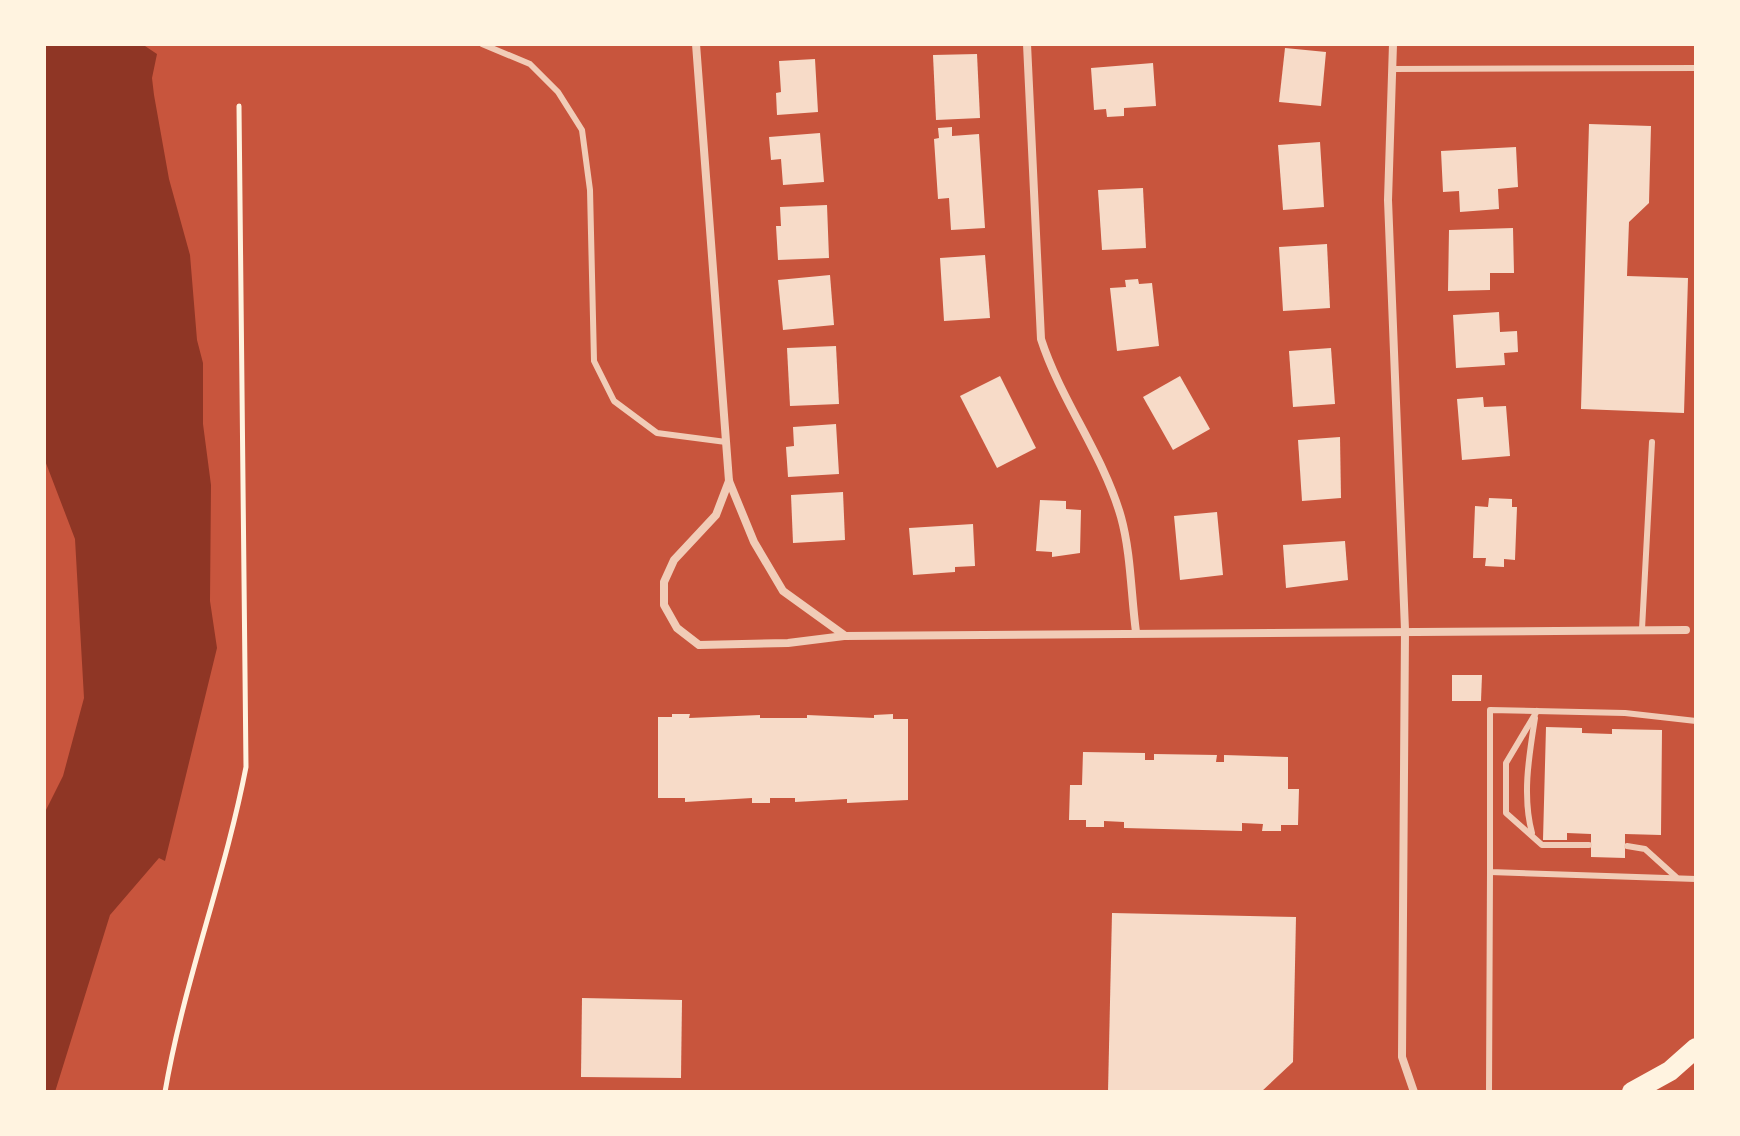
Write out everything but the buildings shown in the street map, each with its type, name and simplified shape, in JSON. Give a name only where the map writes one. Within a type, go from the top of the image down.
[{"type":"main road","points":[[1632,1092],[1670,1071],[1696,1048]]},
{"type":"street","points":[[696,44],[729,481],[754,542],[783,591],[844,636]]},
{"type":"street","points":[[1027,44],[1041,339],[1054,378],[1107,482],[1121,518],[1136,632]]},
{"type":"street","points":[[1393,44],[1388,200],[1405,630],[1402,1057],[1414,1092]]},
{"type":"street","points":[[729,481],[716,515],[674,560],[664,582],[664,605],[677,628],[699,645],[788,643],[844,636],[1686,630]]},
{"type":"lane","points":[[482,44],[530,64],[558,92],[582,130],[590,190],[594,361],[614,401],[657,433],[726,442]]},
{"type":"lane","points":[[1392,69],[1696,68]]},
{"type":"lane","points":[[1642,629],[1652,442]]},
{"type":"lane","points":[[1489,1092],[1490,710],[1625,713],[1696,721]]},
{"type":"lane","points":[[1537,711],[1506,763],[1506,813],[1542,845],[1589,845]]},
{"type":"lane","points":[[1532,833],[1528,817],[1528,764],[1537,711]]},
{"type":"lane","points":[[1627,846],[1645,849],[1676,877]]},
{"type":"lane","points":[[1490,872],[1696,879]]},
{"type":"path","points":[[165,1092],[179,1022],[235,827],[246,767],[239,106]]},
{"type":"shaded area","points":[[44,44],[142,44],[157,54],[152,78],[154,95],[169,179],[190,255],[197,340],[203,363],[203,424],[211,485],[210,601],[217,648],[165,861],[159,858],[110,915],[55,1092],[44,1092],[44,814],[63,776],[84,698],[75,539],[44,458]]}]
